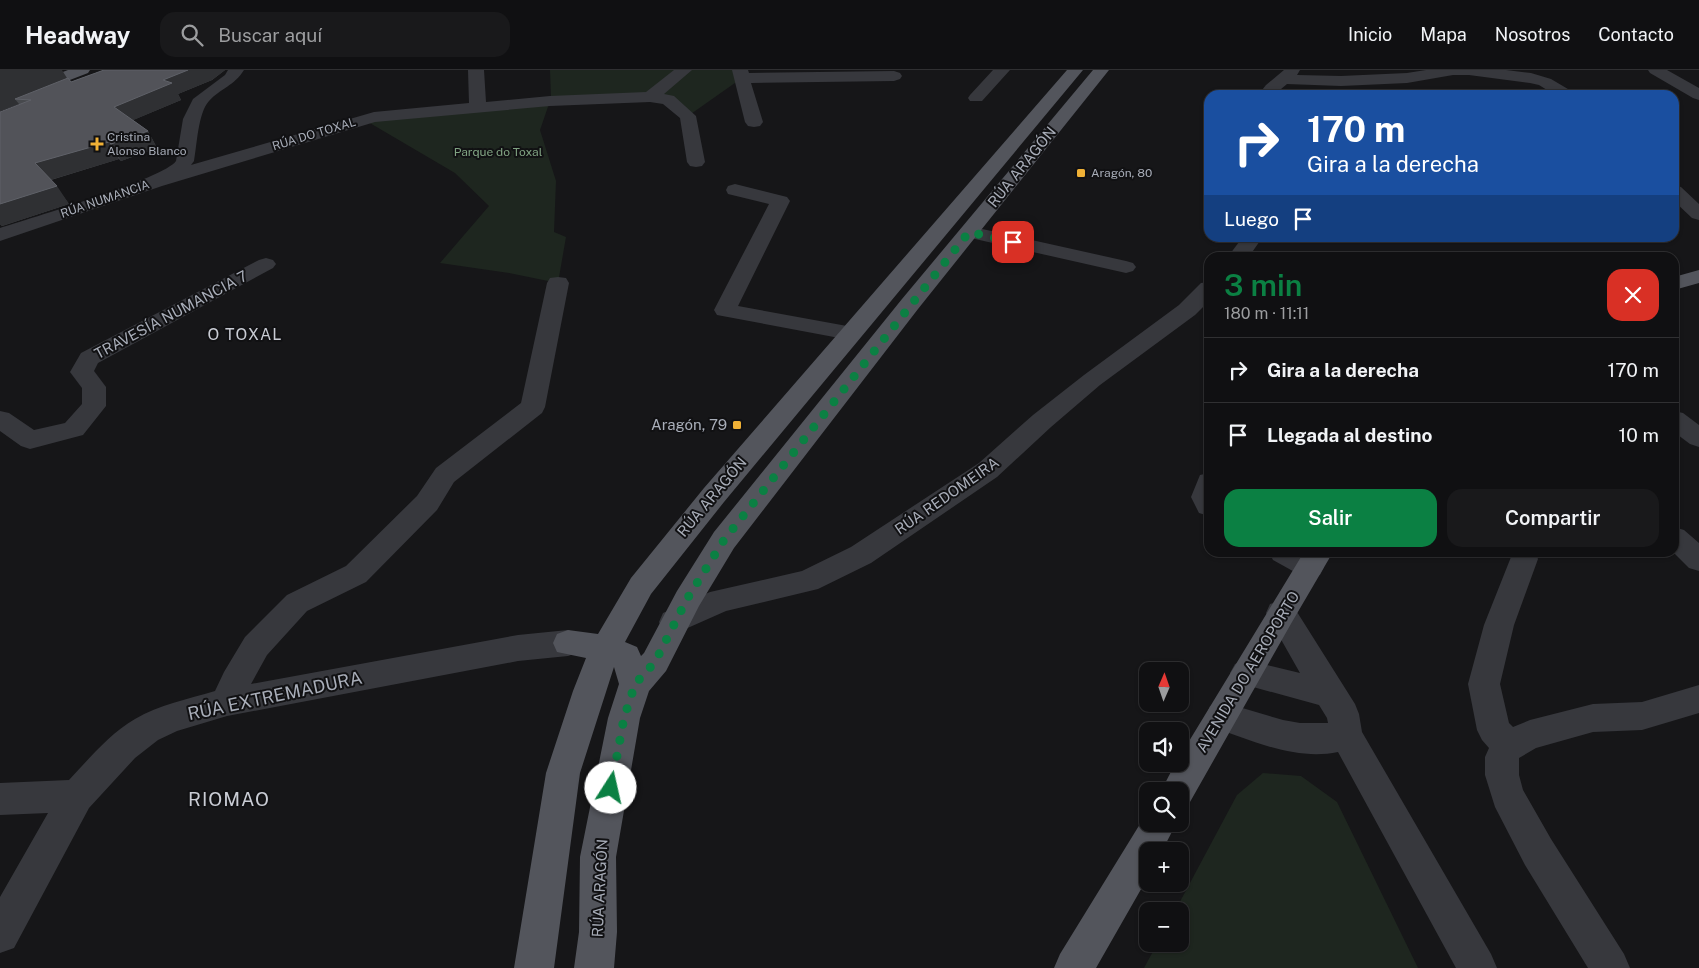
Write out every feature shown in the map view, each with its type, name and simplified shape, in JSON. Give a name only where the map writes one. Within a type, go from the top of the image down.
[{"type":"main road","name":"RÚA ARAGÓN","points":[[534,968],[563,774],[589,691],[606,648],[626,610],[662,557],[1075,70]]},
{"type":"main road","name":"RÚA ARAGÓN","points":[[594,968],[598,932],[598,857],[624,718],[635,684],[655,662],[674,622],[724,540],[969,232],[1101,70]]},
{"type":"main road","points":[[0,102],[88,75]]},
{"type":"main road","points":[[4,116],[88,75]]},
{"type":"main road","points":[[1679,282],[1699,276]]},
{"type":"main road","name":"AVENIDA DO AEROPORTO","points":[[1183,782],[1281,614],[1315,560]]},
{"type":"main road","points":[[568,643],[606,648],[626,656],[635,684]]},
{"type":"main road","points":[[1074,968],[1153,832]]},
{"type":"street","name":"RÚA NUMANCIA","points":[[0,235],[155,182],[180,169],[184,164],[192,119],[201,99],[231,78],[236,70]]},
{"type":"street","points":[[476,70],[478,106]]},
{"type":"street","points":[[650,97],[684,70]]},
{"type":"street","points":[[976,98],[1002,70]]},
{"type":"street","points":[[1269,90],[1289,74],[1341,81],[1407,78],[1453,70],[1469,70],[1531,78],[1545,82],[1559,90]]},
{"type":"street","points":[[1656,70],[1699,95]]},
{"type":"street","points":[[754,122],[741,74],[894,76]]},
{"type":"street","name":"RÚA DO TOXAL","points":[[155,182],[363,119],[478,106],[650,97],[668,100],[688,116],[696,162]]},
{"type":"street","points":[[735,190],[780,201],[725,310],[850,333]]},
{"type":"street","points":[[1679,195],[1699,214]]},
{"type":"street","points":[[969,232],[1126,267]]},
{"type":"street","name":"TRAVESÍA NUMANCIA 7","points":[[0,419],[30,440],[74,429],[94,406],[94,387],[82,372],[90,358],[266,264]]},
{"type":"street","points":[[227,702],[235,682],[256,646],[297,604],[356,574],[427,503],[445,475],[533,407],[558,283]]},
{"type":"street","name":"RÚA REDOMEIRA","points":[[674,622],[720,600],[808,581],[861,555],[988,470],[1042,421],[1092,380],[1187,310],[1204,293]]},
{"type":"street","points":[[1679,417],[1699,414]]},
{"type":"street","points":[[1679,422],[1699,438]]},
{"type":"street","points":[[1679,542],[1699,560]]},
{"type":"street","points":[[1508,745],[1494,730],[1484,684],[1498,625],[1524,559]]},
{"type":"street","points":[[1281,614],[1328,694],[1343,714],[1346,735],[1477,968]]},
{"type":"street","name":"RÚA EXTREMADURA","points":[[0,934],[77,796],[123,747],[146,730],[170,719],[227,702],[518,648],[568,643]]},
{"type":"street","points":[[1246,673],[1328,694]]},
{"type":"street","points":[[1610,968],[1538,852],[1507,795],[1502,775],[1502,757],[1508,745],[1530,735],[1593,718],[1642,716],[1699,699]]},
{"type":"street","points":[[1222,716],[1266,732],[1318,739],[1346,735]]},
{"type":"street","points":[[0,799],[77,796]]},
{"type":"green space","name":"Parque do Toxal","points":[[550,70],[740,70],[742,78],[688,116],[668,100],[550,101],[540,130],[556,181],[554,232],[566,237],[558,283],[509,273],[440,263],[489,206],[455,173],[363,119],[551,97]]},
{"type":"green space","points":[[1263,773],[1301,776],[1337,802],[1418,968],[1144,968],[1153,952],[1189,952],[1189,902],[1180,902],[1185,892],[1189,892],[1189,885],[1237,795]]},
{"type":"building","points":[[104,70],[188,70],[163,80],[172,83],[114,107],[148,131],[111,144],[109,142],[35,163],[57,186],[0,204],[0,112],[31,100],[15,99],[68,78],[71,82]]},
{"type":"place","name":"Cristina Alonso Blanco","points":[[97,144]]},
{"type":"place","name":"Aragón, 80","points":[[1081,173]]},
{"type":"place","name":"Aragón, 79","points":[[737,425]]},
{"type":"district","name":"O TOXAL","points":[[245,334]]},
{"type":"district","name":"RIOMAO","points":[[229,799]]},
{"type":"route","points":[[611,788],[624,718],[635,684],[655,662],[687,599],[724,540],[969,232],[1013,242]]}]
